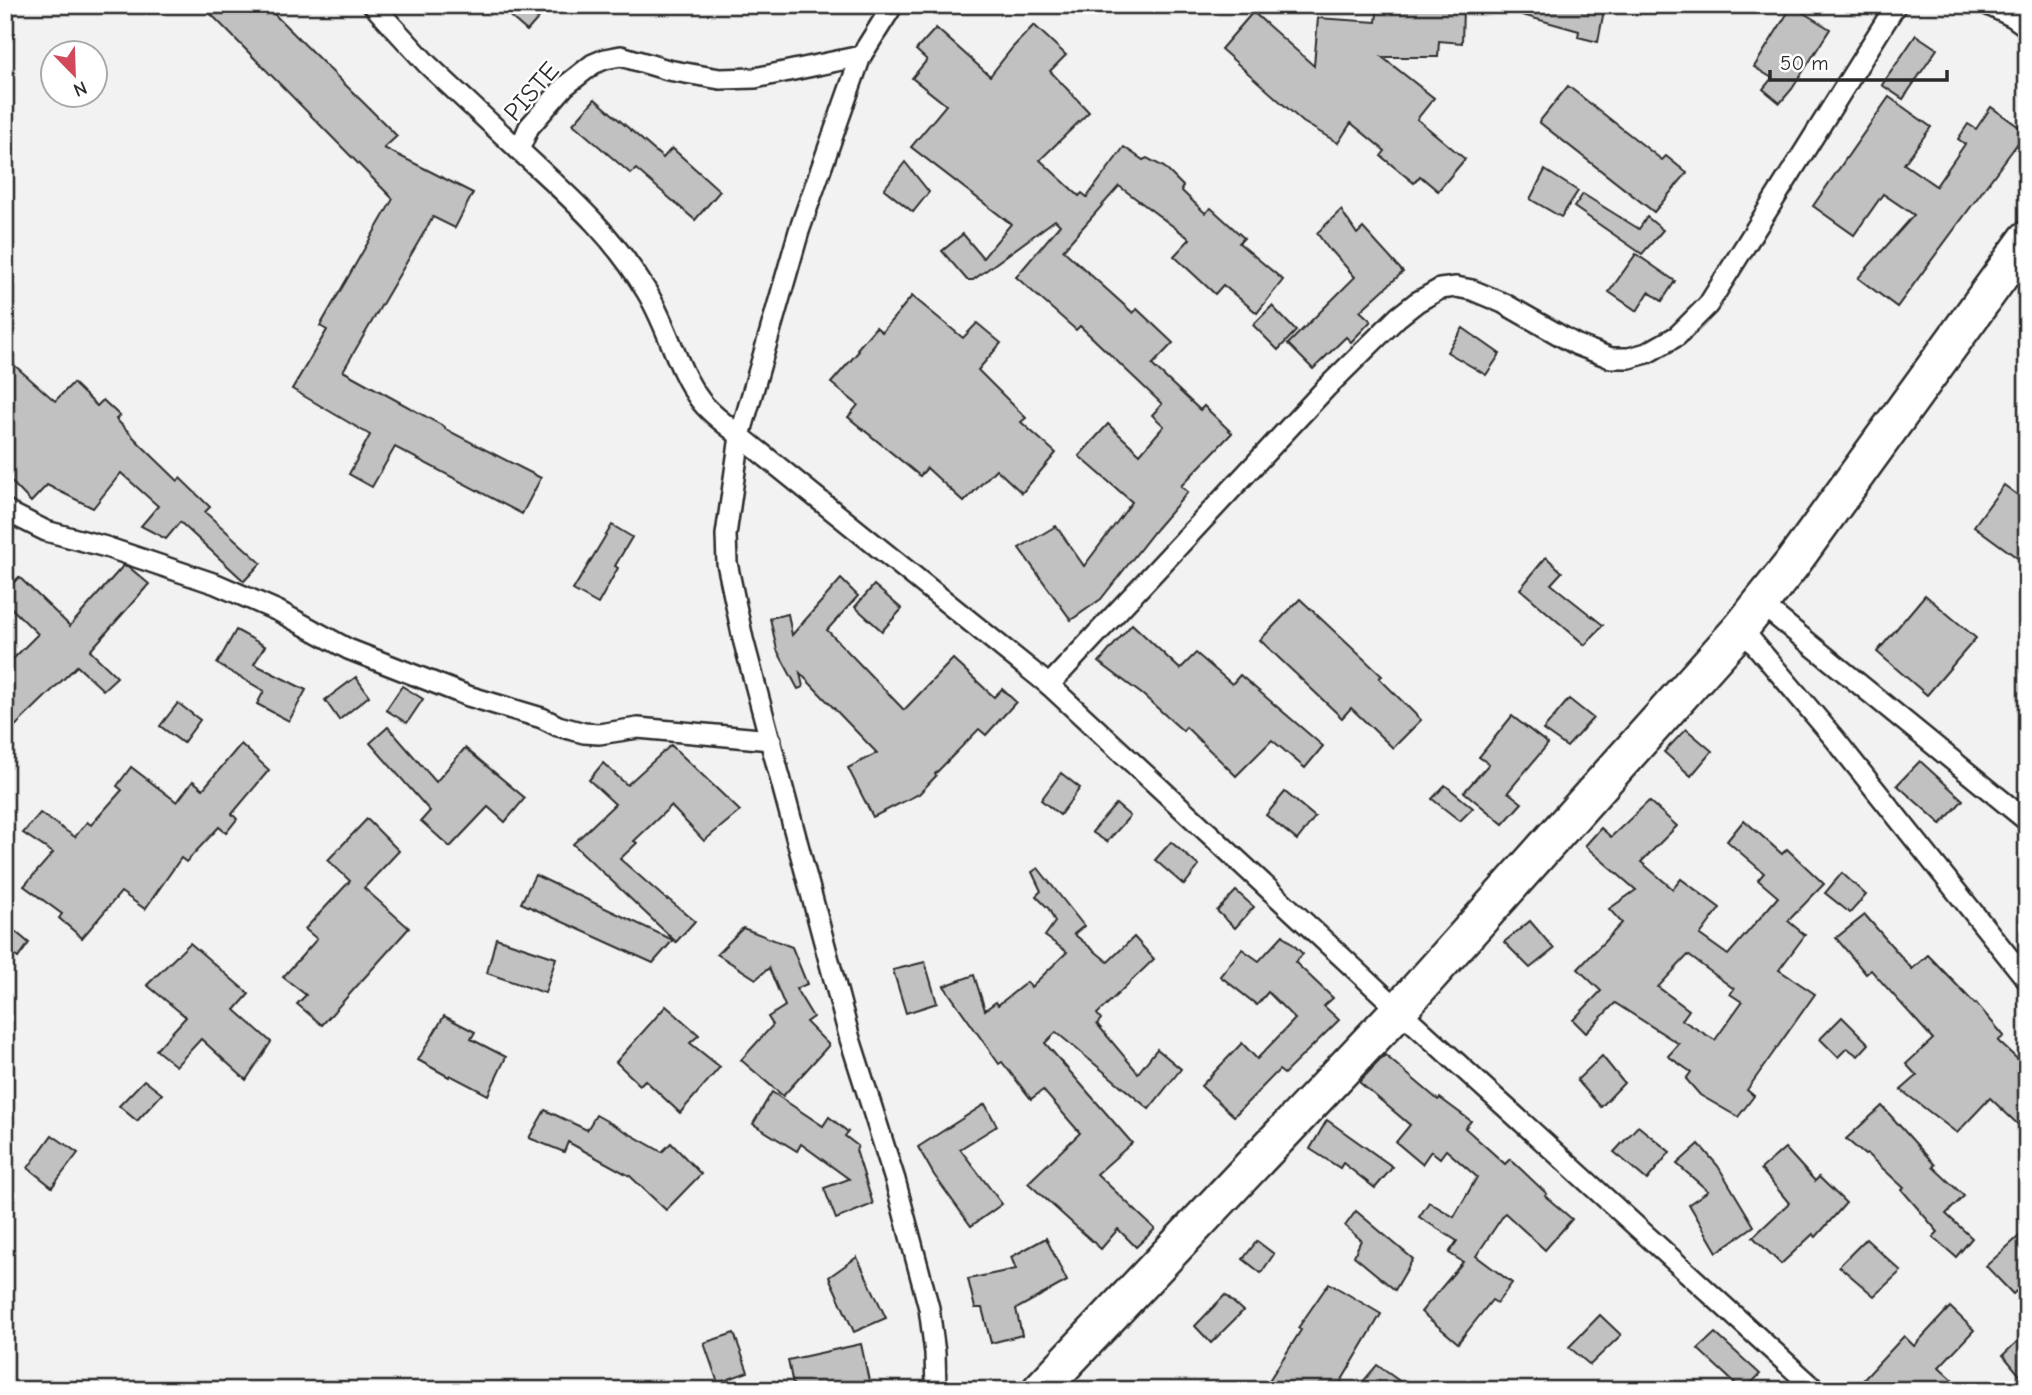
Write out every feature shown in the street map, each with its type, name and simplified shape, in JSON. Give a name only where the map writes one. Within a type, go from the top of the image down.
[{"type":"highway","points":[[1040,1390],[1399,1010],[1751,616],[2027,239]]},
{"type":"street","points":[[373,5],[427,64],[519,150]]},
{"type":"street","points":[[893,5],[861,56],[799,231],[740,436],[726,535],[727,563],[743,639],[850,1039],[895,1180],[929,1308],[935,1353],[936,1390]]},
{"type":"street","points":[[1049,685],[1326,388],[1398,317],[1440,289],[1456,287],[1472,290],[1503,303],[1577,345],[1611,358],[1629,358],[1647,353],[1677,336],[1708,304],[1896,5]]},
{"type":"street","points":[[1988,5],[2027,27]]},
{"type":"street","name":"PISTE","points":[[861,56],[755,78],[720,79],[668,71],[621,56],[606,59],[593,64],[565,86],[529,127],[519,150],[604,231],[639,279],[659,312],[691,386],[701,402],[1049,685],[1399,1010],[1816,1390]]},
{"type":"street","points":[[5,509],[46,531],[106,547],[216,584],[278,611],[348,649],[468,696],[542,718],[558,726],[599,734],[638,728],[771,740]]},
{"type":"street","points":[[1751,616],[2027,821]]},
{"type":"street","points":[[1751,616],[1834,738],[2027,981]]},
{"type":"building","points":[[202,5],[265,5],[397,136],[384,148],[473,193],[455,228],[433,217],[343,371],[445,429],[541,478],[522,514],[395,447],[372,487],[349,474],[370,435],[292,389],[327,330],[320,326],[393,199]]},
{"type":"building","points":[[497,5],[550,5],[527,31]]},
{"type":"building","points":[[1378,5],[1441,5],[1463,8],[1462,43],[1439,41],[1438,57],[1382,57],[1434,98],[1417,119],[1465,159],[1438,191],[1420,176],[1414,183],[1381,156],[1385,151],[1351,123],[1338,143],[1303,122],[1221,49],[1253,12],[1314,66],[1318,18],[1376,22]]},
{"type":"building","points":[[1509,5],[1605,5],[1598,42],[1578,37],[1579,31],[1508,11]]},
{"type":"building","points":[[1792,6],[1830,29],[1792,89],[1780,103],[1763,89],[1772,78],[1754,67]]},
{"type":"building","points":[[1034,25],[1066,55],[1050,71],[1089,112],[1040,160],[1079,196],[1082,193],[1087,197],[1124,147],[1143,160],[1147,158],[1164,167],[1183,186],[1181,190],[1205,213],[1211,208],[1244,238],[1239,243],[1283,280],[1257,313],[1223,285],[1215,294],[1174,256],[1190,239],[1119,186],[1063,250],[1133,313],[1137,309],[1173,343],[1152,365],[1200,410],[1204,406],[1232,433],[1181,486],[1188,492],[1101,599],[1071,620],[1019,548],[1056,526],[1084,566],[1132,502],[1079,456],[1108,424],[1140,454],[1164,426],[1152,415],[1162,404],[1080,326],[1076,330],[1016,277],[1060,225],[1055,220],[973,280],[967,280],[942,251],[963,234],[983,258],[1011,224],[911,147],[946,105],[912,78],[927,60],[916,50],[936,28],[990,76]]},
{"type":"building","points":[[1916,35],[1937,49],[1903,99],[1882,85]]},
{"type":"building","points":[[1568,86],[1662,160],[1666,156],[1687,173],[1654,212],[1539,122]]},
{"type":"building","points":[[1889,97],[1931,127],[1904,164],[1936,186],[1965,144],[1958,139],[1968,124],[1976,129],[1991,107],[2026,132],[1897,307],[1858,278],[1914,215],[1883,194],[1854,235],[1813,206]]},
{"type":"building","points":[[595,99],[663,158],[672,148],[720,191],[695,220],[636,169],[631,174],[573,124]]},
{"type":"building","points":[[905,162],[929,192],[913,212],[884,189]]},
{"type":"building","points":[[1545,170],[1578,191],[1561,217],[1530,199]]},
{"type":"building","points":[[1583,194],[1639,229],[1647,217],[1663,230],[1642,254],[1574,207]]},
{"type":"building","points":[[1341,210],[1357,234],[1363,228],[1403,272],[1360,311],[1371,321],[1351,342],[1346,337],[1313,369],[1288,344],[1355,277],[1317,233]]},
{"type":"building","points":[[1636,254],[1675,281],[1662,301],[1649,292],[1637,311],[1609,292]]},
{"type":"building","points":[[912,296],[963,338],[977,323],[1001,343],[978,370],[1026,418],[1021,422],[1056,453],[1022,493],[996,469],[964,502],[927,468],[920,476],[848,417],[858,405],[831,383],[876,327],[882,332]]},
{"type":"building","points":[[1272,306],[1296,331],[1278,350],[1253,325]]},
{"type":"building","points":[[1463,328],[1500,354],[1486,375],[1447,352]]},
{"type":"building","points":[[5,357],[55,401],[73,383],[97,406],[103,400],[120,416],[116,419],[142,446],[210,507],[205,512],[261,563],[244,581],[180,522],[166,539],[141,526],[158,506],[121,473],[93,508],[47,485],[31,502],[5,475]]},
{"type":"building","points":[[2004,485],[2027,502],[2027,565],[1974,526]]},
{"type":"building","points":[[612,525],[632,537],[598,604],[573,590]]},
{"type":"building","points":[[1546,557],[1562,572],[1551,584],[1603,625],[1585,645],[1520,589]]},
{"type":"building","points":[[123,566],[130,568],[149,584],[90,651],[117,677],[103,690],[77,666],[5,736],[5,667],[38,634],[5,602],[5,591],[19,577],[70,626]]},
{"type":"building","points":[[841,579],[858,596],[827,630],[904,710],[953,659],[994,697],[1002,689],[1016,702],[986,735],[979,729],[919,794],[873,817],[848,768],[877,753],[800,673],[803,687],[798,689],[777,650],[770,618],[788,614],[792,635]]},
{"type":"building","points":[[874,585],[902,609],[882,631],[855,607]]},
{"type":"building","points":[[1925,595],[1976,638],[1927,695],[1877,652]]},
{"type":"building","points":[[1300,599],[1382,676],[1379,678],[1421,720],[1393,748],[1351,708],[1342,718],[1260,640]]},
{"type":"building","points":[[1132,624],[1180,669],[1196,653],[1232,684],[1240,675],[1323,746],[1305,768],[1272,740],[1236,776],[1186,727],[1183,731],[1143,695],[1099,662]]},
{"type":"building","points":[[236,630],[265,646],[254,664],[306,690],[289,721],[257,704],[264,691],[217,664]]},
{"type":"building","points":[[356,677],[369,696],[339,720],[325,700]]},
{"type":"building","points":[[402,686],[423,699],[407,723],[386,710]]},
{"type":"building","points":[[1569,699],[1593,718],[1567,747],[1543,730]]},
{"type":"building","points":[[178,703],[200,720],[183,743],[160,726]]},
{"type":"building","points":[[1512,716],[1548,744],[1508,792],[1522,803],[1503,824],[1464,792],[1489,764],[1479,757]]},
{"type":"building","points":[[388,727],[436,782],[465,748],[525,798],[505,822],[488,807],[450,847],[421,821],[430,811],[370,743]]},
{"type":"building","points":[[1686,729],[1712,751],[1691,776],[1664,752]]},
{"type":"building","points":[[241,744],[269,770],[232,814],[237,819],[226,833],[219,827],[186,862],[181,858],[145,909],[121,892],[82,938],[59,918],[62,914],[24,886],[53,853],[23,833],[40,813],[75,837],[87,822],[91,825],[122,790],[117,786],[131,767],[177,802],[193,781],[203,789]]},
{"type":"building","points":[[671,745],[740,811],[704,841],[671,806],[634,841],[637,843],[620,859],[695,921],[676,942],[573,844],[615,804],[589,780],[603,763],[627,785]]},
{"type":"building","points":[[1920,761],[1963,800],[1941,824],[1897,785]]},
{"type":"building","points":[[1061,773],[1080,788],[1060,815],[1041,800]]},
{"type":"building","points":[[1445,785],[1473,808],[1460,821],[1432,799]]},
{"type":"building","points":[[1285,792],[1315,817],[1297,840],[1266,815]]},
{"type":"building","points":[[1649,801],[1677,826],[1641,862],[1673,889],[1681,879],[1720,908],[1700,935],[1728,955],[1778,897],[1758,880],[1764,873],[1727,841],[1744,820],[1782,854],[1787,849],[1824,884],[1788,921],[1805,935],[1779,970],[1815,994],[1747,1090],[1754,1096],[1738,1117],[1700,1095],[1686,1079],[1691,1072],[1668,1056],[1679,1044],[1615,1003],[1586,1033],[1573,1020],[1601,991],[1578,969],[1622,923],[1609,909],[1636,890],[1585,846],[1601,828],[1611,837]],"holes":[[[1688,955],[1734,989],[1730,994],[1742,1002],[1715,1040],[1682,1020],[1689,1010],[1658,987]]]},
{"type":"building","points":[[1116,804],[1130,816],[1107,842],[1092,832]]},
{"type":"building","points":[[367,819],[399,851],[364,888],[409,928],[322,1025],[297,1004],[306,995],[283,977],[317,939],[305,929],[350,881],[328,860]]},
{"type":"building","points":[[1171,842],[1199,866],[1184,885],[1155,860]]},
{"type":"building","points":[[1038,868],[1084,926],[1074,934],[1108,962],[1134,937],[1154,959],[1097,1014],[1101,1019],[1097,1024],[1138,1073],[1157,1049],[1181,1069],[1149,1109],[1056,1032],[1045,1043],[1132,1143],[1097,1174],[1155,1229],[1136,1247],[1118,1229],[1101,1249],[1028,1183],[1080,1133],[1043,1090],[1031,1099],[1002,1062],[999,1064],[944,986],[974,975],[985,1010],[996,1002],[998,1005],[1027,982],[1031,987],[1067,952],[1045,936],[1055,922],[1049,909],[1036,896],[1041,891],[1032,872]]},
{"type":"building","points":[[1842,873],[1866,895],[1850,913],[1825,893]]},
{"type":"building","points":[[535,875],[673,940],[653,963],[521,903]]},
{"type":"building","points":[[1236,891],[1254,907],[1235,928],[1217,911]]},
{"type":"building","points":[[1865,915],[1912,969],[1928,955],[1976,1003],[2004,1036],[1998,1041],[2027,1068],[2027,1133],[1990,1098],[1957,1133],[1901,1090],[1917,1076],[1906,1064],[1933,1039],[1871,970],[1866,974],[1836,938]]},
{"type":"building","points":[[1530,921],[1554,949],[1530,968],[1504,942]]},
{"type":"building","points":[[5,923],[29,943],[18,958],[5,947]]},
{"type":"building","points":[[743,928],[792,947],[807,984],[796,989],[813,1017],[806,1022],[829,1045],[783,1096],[741,1060],[773,1025],[768,1017],[785,1006],[769,968],[756,979],[717,954]]},
{"type":"building","points":[[1283,935],[1303,954],[1295,962],[1333,998],[1324,1006],[1339,1020],[1284,1074],[1279,1070],[1234,1116],[1201,1086],[1242,1043],[1257,1059],[1295,1019],[1268,992],[1257,1005],[1220,976],[1242,949],[1259,961]]},
{"type":"building","points":[[496,938],[556,958],[545,993],[487,973]]},
{"type":"building","points":[[190,943],[249,994],[235,1010],[271,1042],[246,1080],[201,1039],[176,1066],[156,1050],[186,1017],[147,985]]},
{"type":"building","points":[[925,962],[937,1003],[906,1013],[893,970]]},
{"type":"building","points":[[666,1006],[699,1035],[690,1043],[720,1067],[680,1113],[645,1080],[640,1085],[616,1062]]},
{"type":"building","points":[[444,1016],[475,1032],[471,1039],[506,1057],[488,1095],[418,1060]]},
{"type":"building","points":[[1842,1017],[1869,1044],[1858,1056],[1847,1048],[1838,1057],[1820,1039]]},
{"type":"building","points":[[1385,1055],[1438,1100],[1440,1098],[1471,1121],[1465,1128],[1505,1164],[1510,1159],[1547,1194],[1545,1196],[1572,1219],[1545,1250],[1505,1213],[1476,1256],[1512,1283],[1497,1303],[1492,1300],[1458,1343],[1421,1312],[1463,1262],[1449,1253],[1457,1241],[1419,1217],[1429,1202],[1454,1217],[1477,1177],[1446,1150],[1440,1158],[1431,1151],[1422,1164],[1396,1142],[1410,1125],[1359,1082]]},
{"type":"building","points":[[1602,1056],[1624,1083],[1601,1107],[1577,1080]]},
{"type":"building","points":[[144,1080],[162,1094],[137,1121],[119,1106]]},
{"type":"building","points":[[772,1092],[823,1126],[829,1117],[848,1132],[845,1136],[858,1146],[856,1150],[873,1204],[836,1219],[824,1188],[849,1179],[801,1144],[797,1151],[753,1124]]},
{"type":"building","points":[[985,1104],[997,1126],[960,1149],[1002,1204],[971,1226],[934,1175],[918,1147]]},
{"type":"building","points":[[1882,1106],[1935,1165],[1933,1167],[1964,1196],[1946,1214],[1972,1238],[1956,1257],[1933,1237],[1938,1232],[1902,1190],[1904,1188],[1846,1139]]},
{"type":"building","points":[[545,1110],[587,1130],[596,1115],[662,1152],[671,1143],[701,1174],[666,1210],[630,1176],[568,1142],[564,1152],[529,1138]]},
{"type":"building","points":[[1327,1120],[1393,1167],[1375,1188],[1343,1163],[1340,1168],[1310,1149]]},
{"type":"building","points":[[1638,1126],[1670,1152],[1647,1180],[1614,1152]]},
{"type":"building","points":[[52,1135],[78,1153],[52,1187],[28,1168]]},
{"type":"building","points":[[1699,1144],[1718,1166],[1754,1226],[1717,1252],[1689,1204],[1708,1191],[1677,1164]]},
{"type":"building","points":[[1785,1148],[1815,1181],[1819,1177],[1846,1203],[1816,1237],[1813,1234],[1781,1264],[1753,1237],[1789,1203],[1761,1169]]},
{"type":"building","points":[[1356,1211],[1413,1259],[1395,1290],[1354,1256],[1361,1240],[1345,1226]]},
{"type":"building","points":[[2027,1229],[2027,1281],[2013,1294],[1986,1266]]},
{"type":"building","points":[[1046,1238],[1067,1281],[1016,1309],[1022,1335],[991,1343],[982,1308],[975,1308],[968,1279],[1016,1269],[1011,1257]]},
{"type":"building","points":[[1866,1239],[1901,1271],[1874,1296],[1839,1266]]},
{"type":"building","points":[[1257,1241],[1274,1254],[1261,1273],[1243,1259]]},
{"type":"building","points":[[857,1257],[886,1318],[854,1332],[829,1277]]},
{"type":"building","points":[[1329,1283],[1381,1314],[1336,1390],[1263,1390],[1301,1330],[1298,1328]]},
{"type":"building","points":[[1225,1295],[1243,1311],[1211,1343],[1195,1326]]},
{"type":"building","points":[[1950,1307],[1974,1330],[1939,1367],[1964,1390],[1854,1390],[1904,1336],[1914,1346]]},
{"type":"building","points":[[1600,1315],[1621,1335],[1590,1365],[1569,1347]]},
{"type":"building","points":[[2027,1332],[2027,1384],[2003,1355]]},
{"type":"building","points":[[734,1333],[748,1372],[718,1383],[704,1343]]},
{"type":"building","points":[[1715,1333],[1760,1374],[1745,1390],[1698,1349]]},
{"type":"building","points":[[861,1344],[871,1390],[794,1390],[788,1360]]},
{"type":"building","points":[[1377,1365],[1412,1390],[1356,1390]]}]
